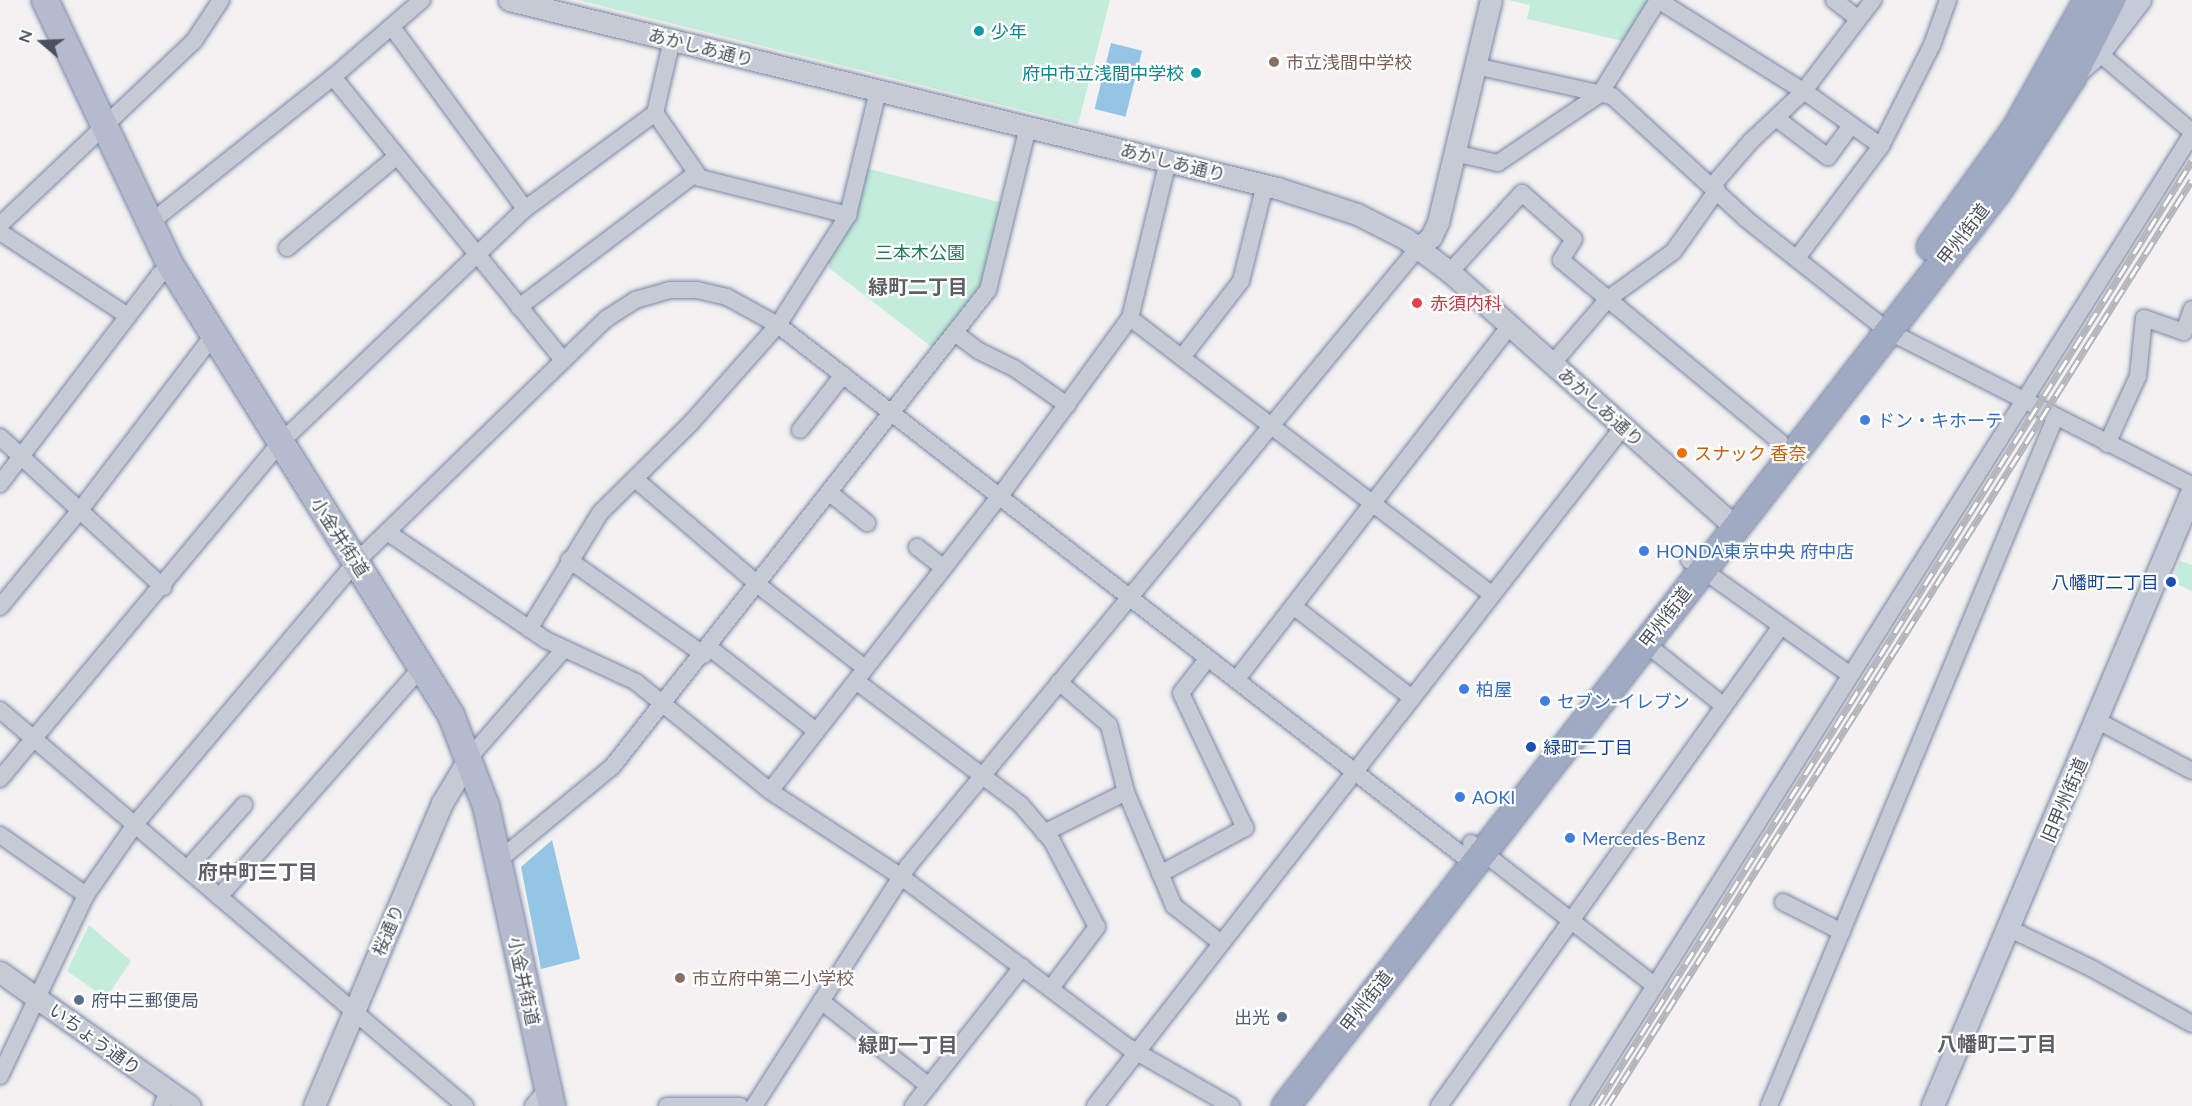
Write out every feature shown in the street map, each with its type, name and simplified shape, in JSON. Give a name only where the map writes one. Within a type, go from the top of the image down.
[{"type":"highway","name":"甲州街道","points":[[1266,1106],[1696,565],[1881,325],[2016,127],[2087,0]]},
{"type":"highway","name":"甲州街道","points":[[1729,521],[1780,442],[1996,191],[2071,78],[2111,0]]},
{"type":"highway","name":"甲州街道","points":[[1285,1106],[1472,849],[1645,643],[1696,565]]},
{"type":"main road","name":"小金井街道","points":[[45,0],[171,266],[212,337],[423,666],[451,715],[469,758],[498,860],[544,1100]]},
{"type":"main road","points":[[2071,78],[2099,53],[2140,0]]},
{"type":"main road","name":"旧甲州街道","points":[[1934,1106],[2098,721],[2192,493]]},
{"type":"street","points":[[128,316],[2,234],[104,126],[194,41],[221,0]]},
{"type":"street","points":[[150,223],[333,77],[422,0]]},
{"type":"street","name":"あかしあ通り","points":[[509,0],[1265,185],[1344,208],[1418,248],[1450,272],[1729,521]]},
{"type":"street","points":[[759,1104],[900,876],[1271,424],[1418,248],[1431,237],[1438,222],[1491,0]]},
{"type":"street","points":[[1454,153],[1498,163],[1600,94],[1658,0],[1803,92],[1881,146]]},
{"type":"street","points":[[1834,0],[1856,18]]},
{"type":"street","points":[[1552,364],[1608,299],[1673,252],[1715,188],[1776,118],[1803,92],[1856,18],[1873,0]]},
{"type":"street","points":[[1797,258],[1881,146],[1932,45],[1948,0]]},
{"type":"street","points":[[392,27],[525,209]]},
{"type":"street","points":[[0,779],[33,737],[163,587],[280,443],[525,209],[655,113],[672,40]]},
{"type":"street","points":[[1579,1106],[1849,674],[2192,133],[2099,53]]},
{"type":"street","points":[[1475,66],[1612,96],[1715,188],[1746,219],[1881,325],[2107,444],[2192,485]]},
{"type":"street","points":[[333,77],[562,360]]},
{"type":"street","points":[[529,629],[569,560],[600,513],[635,479],[778,325],[848,215],[878,91]]},
{"type":"street","points":[[655,113],[700,178],[848,215]]},
{"type":"street","points":[[1776,118],[1828,157],[1851,125]]},
{"type":"street","points":[[498,860],[612,767],[707,652],[988,290],[1028,127]]},
{"type":"street","points":[[287,248],[397,156]]},
{"type":"street","points":[[770,791],[1000,496],[1130,318],[1168,161]]},
{"type":"street","points":[[519,307],[696,173]]},
{"type":"street","points":[[1183,356],[1241,281],[1265,185]]},
{"type":"street","points":[[1450,272],[1522,193],[1574,239],[1562,260],[1780,442]]},
{"type":"street","points":[[0,484],[128,316],[171,266]]},
{"type":"street","points":[[0,1076],[36,996],[86,895],[136,823],[356,562],[562,360],[623,307],[670,291],[712,292],[745,304],[778,325],[1354,772],[1472,849],[1654,985]]},
{"type":"street","points":[[2107,444],[2138,375],[2144,318],[2184,332],[2192,309]]},
{"type":"street","points":[[1130,318],[1183,356],[1492,595]]},
{"type":"street","points":[[1236,680],[1510,326]]},
{"type":"street","points":[[955,333],[979,351],[1014,368],[1067,405]]},
{"type":"street","points":[[0,606],[81,509],[212,337]]},
{"type":"street","points":[[800,430],[843,375]]},
{"type":"street","points":[[1769,1106],[2056,416]]},
{"type":"street","points":[[1095,1106],[1623,427]]},
{"type":"street","points":[[0,437],[81,509],[163,587]]},
{"type":"street","points":[[635,479],[981,776],[1021,805],[1044,833],[1097,927],[1051,988]]},
{"type":"street","points":[[830,493],[867,523]]},
{"type":"street","points":[[387,532],[529,629],[636,682],[666,704],[770,791],[900,876],[1137,1052],[1231,1106]]},
{"type":"street","points":[[917,547],[944,568]]},
{"type":"street","points":[[569,560],[707,652],[816,731]]},
{"type":"street","points":[[1696,565],[1849,674]]},
{"type":"street","points":[[1293,606],[1412,698]]},
{"type":"street","points":[[1439,1106],[1781,626]]},
{"type":"street","points":[[1645,643],[1724,706]]},
{"type":"street","points":[[469,758],[564,648]]},
{"type":"street","points":[[1160,874],[1245,828],[1181,693],[1208,658]]},
{"type":"street","points":[[219,897],[423,666]]},
{"type":"street","points":[[1059,682],[1109,725],[1126,792],[1174,906],[1221,943]]},
{"type":"street","points":[[0,710],[136,823],[352,1014],[465,1106]]},
{"type":"street","points":[[2098,721],[2192,771]]},
{"type":"street","name":"桜通り","points":[[314,1106],[442,803],[469,758]]},
{"type":"street","points":[[1044,833],[1126,792]]},
{"type":"street","points":[[188,869],[244,805]]},
{"type":"street","points":[[0,835],[86,895]]},
{"type":"street","points":[[1783,902],[1842,932]]},
{"type":"street","points":[[2010,929],[2091,968],[2192,1024]]},
{"type":"street","points":[[913,1106],[1022,967]]},
{"type":"street","name":"いちょう通り","points":[[0,972],[36,996],[165,1098],[190,1106]]},
{"type":"street","points":[[820,1002],[929,1086]]},
{"type":"street","points":[[667,1106],[740,1106]]},
{"type":"green space","points":[[578,0],[1110,0],[1078,124]]},
{"type":"green space","points":[[1508,0],[1649,0],[1623,41],[1527,19],[1530,5]]},
{"type":"green space","name":"三本木公園","points":[[866,168],[1002,203],[982,287],[933,348],[829,268],[828,260]]},
{"type":"green space","points":[[2180,561],[2192,565],[2192,591],[2172,582]]},
{"type":"green space","points":[[89,925],[131,961],[106,998],[67,971]]},
{"type":"water","points":[[1111,43],[1142,51],[1126,117],[1095,109]]},
{"type":"water","points":[[552,840],[580,959],[541,969],[521,867]]},
{"type":"railway","points":[[1596,1106],[2192,161]]},
{"type":"railway","points":[[1607,1106],[2192,180]]},
{"type":"place","name":"少年","points":[[979,31]]},
{"type":"place","name":"市立浅間中学校","points":[[1274,62]]},
{"type":"place","name":"府中市立浅間中学校","points":[[1196,73]]},
{"type":"place","name":"赤須内科","points":[[1417,303]]},
{"type":"place","name":"ドン・キホーテ","points":[[1865,420]]},
{"type":"place","name":"スナック 香奈","points":[[1682,453]]},
{"type":"place","name":"HONDA東京中央 府中店","points":[[1644,551]]},
{"type":"place","name":"八幡町二丁目","points":[[2171,582]]},
{"type":"place","name":"柏屋","points":[[1464,689]]},
{"type":"place","name":"セブン-イレブン","points":[[1545,701]]},
{"type":"place","name":"緑町二丁目","points":[[1531,747]]},
{"type":"place","name":"AOKI","points":[[1460,797]]},
{"type":"place","name":"Mercedes-Benz","points":[[1570,838]]},
{"type":"place","name":"市立府中第二小学校","points":[[680,978]]},
{"type":"place","name":"府中三郵便局","points":[[79,1000]]},
{"type":"place","name":"出光","points":[[1282,1017]]},
{"type":"district","name":"緑町二丁目","points":[[918,286]]},
{"type":"district","name":"府中町三丁目","points":[[258,871]]},
{"type":"district","name":"八幡町二丁目","points":[[1997,1043]]},
{"type":"district","name":"緑町一丁目","points":[[908,1044]]}]
